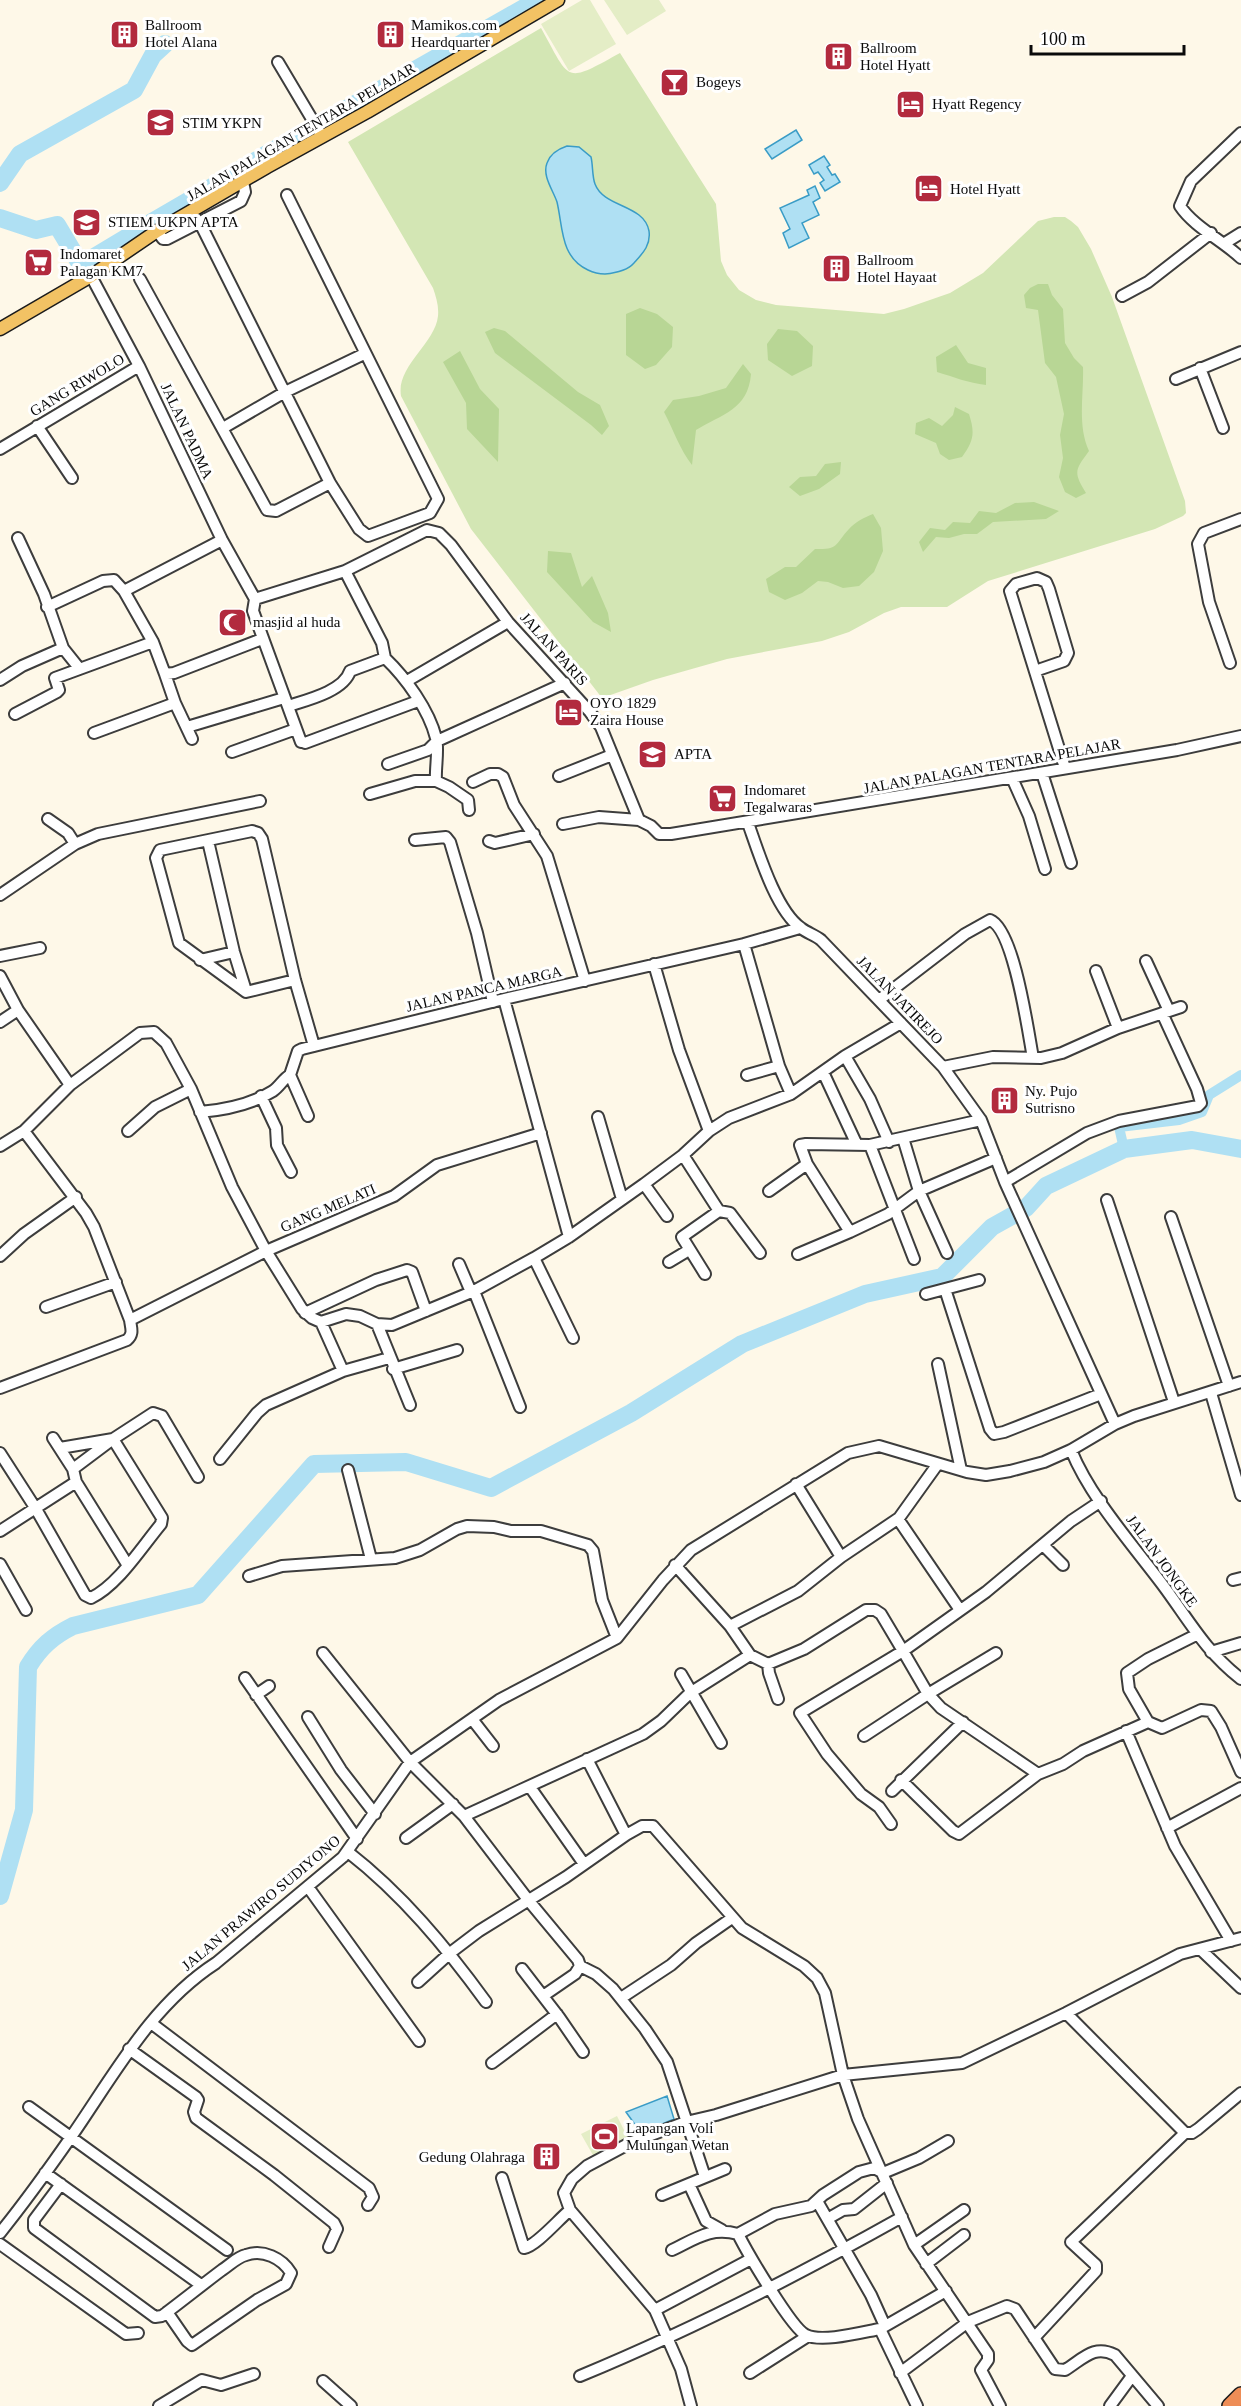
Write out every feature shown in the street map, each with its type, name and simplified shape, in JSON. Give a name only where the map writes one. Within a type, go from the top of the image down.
[{"type":"highway","points":[[1230,2406],[1241,2394]]},
{"type":"main road","name":"JALAN PALAGAN TENTARA PELAJAR","points":[[0,329],[91,276],[157,231],[558,0]]},
{"type":"street","points":[[278,62],[322,136]]},
{"type":"street","points":[[1241,133],[1191,181],[1181,204],[1181,208],[1189,218],[1225,243],[1241,258]]},
{"type":"street","points":[[157,231],[163,239],[167,239],[242,201],[245,192],[243,183]]},
{"type":"street","points":[[200,223],[330,483],[359,529],[368,536],[430,513],[438,499],[287,195]]},
{"type":"street","points":[[1122,296],[1148,282],[1211,233]]},
{"type":"street","points":[[1225,243],[1241,233]]},
{"type":"street","name":"JALAN PADMA","points":[[91,276],[139,366],[222,540],[255,599]]},
{"type":"street","points":[[140,279],[270,512],[330,483]]},
{"type":"street","points":[[1176,379],[1241,352]]},
{"type":"street","points":[[223,428],[285,392],[364,354]]},
{"type":"street","name":"GANG RIWOLO","points":[[0,449],[139,366]]},
{"type":"street","points":[[1200,368],[1223,428]]},
{"type":"street","points":[[37,426],[72,478]]},
{"type":"street","points":[[1230,663],[1209,603],[1198,544],[1204,533],[1241,519]]},
{"type":"street","name":"JALAN PARIS","points":[[255,599],[345,571],[427,530],[439,533],[451,545],[508,622],[565,683],[601,727],[639,820]]},
{"type":"street","points":[[18,538],[44,594],[47,608],[63,648],[79,668]]},
{"type":"street","points":[[124,591],[222,540]]},
{"type":"street","points":[[345,571],[382,643],[386,658],[407,681],[427,715],[437,741],[436,781]]},
{"type":"street","points":[[1035,671],[1064,661],[1068,653],[1049,589],[1046,582],[1037,578],[1016,584],[1010,591],[1065,768]]},
{"type":"street","points":[[47,608],[103,581],[114,580],[124,591],[153,642],[175,703],[192,739]]},
{"type":"street","points":[[255,599],[253,611],[262,639],[303,743],[418,701]]},
{"type":"street","points":[[407,681],[508,622]]},
{"type":"street","points":[[165,674],[174,673],[262,639]]},
{"type":"street","points":[[15,714],[54,694],[58,690],[54,679],[153,642]]},
{"type":"street","points":[[0,680],[22,666],[63,648]]},
{"type":"street","points":[[187,728],[286,702],[317,697],[342,685],[350,671],[386,658]]},
{"type":"street","points":[[388,764],[428,750],[437,741],[565,683]]},
{"type":"street","points":[[94,733],[175,703]]},
{"type":"street","points":[[232,752],[296,729]]},
{"type":"street","name":"JALAN PALAGAN TENTARA PELAJAR","points":[[748,823],[1042,773],[1241,736]]},
{"type":"street","points":[[559,776],[612,755]]},
{"type":"street","points":[[1042,773],[1071,863]]},
{"type":"street","points":[[473,782],[490,774],[503,777],[514,805],[547,856],[585,981]]},
{"type":"street","points":[[1012,778],[1021,794],[1045,869]]},
{"type":"street","points":[[370,794],[414,781],[436,781],[468,800],[469,810]]},
{"type":"street","points":[[0,895],[75,844],[98,834],[260,801]]},
{"type":"street","points":[[563,824],[599,817],[639,820],[651,826],[659,834],[671,834],[748,823]]},
{"type":"street","points":[[48,819],[68,833],[75,844]]},
{"type":"street","name":"JALAN JATIREJO","points":[[748,823],[768,880],[782,906],[800,928],[821,940],[944,1067],[981,1120],[1005,1182],[1101,1395]]},
{"type":"street","points":[[295,980],[246,992],[183,948],[176,936],[156,858],[160,850],[252,831],[258,833],[262,839],[295,980],[314,1046]]},
{"type":"street","points":[[489,841],[495,843],[534,834]]},
{"type":"street","points":[[415,840],[446,837],[450,842],[540,1133],[569,1237]]},
{"type":"street","points":[[208,841],[234,952],[246,992]]},
{"type":"street","points":[[879,1000],[965,934],[990,920],[995,922],[1007,942],[1014,964],[1033,1058]]},
{"type":"street","name":"JALAN PANCA MARGA","points":[[200,1112],[240,1105],[273,1091],[283,1079],[290,1075],[298,1051],[314,1046],[499,1000],[744,944],[800,928]]},
{"type":"street","points":[[744,944],[779,1066],[790,1094]]},
{"type":"street","points":[[0,956],[40,948]]},
{"type":"street","points":[[200,960],[234,952]]},
{"type":"street","points":[[1005,1182],[1087,1133],[1119,1121],[1198,1106],[1201,1103],[1146,961]]},
{"type":"street","points":[[654,964],[679,1050],[709,1131]]},
{"type":"street","points":[[1096,971],[1118,1029]]},
{"type":"street","points":[[0,976],[18,1010],[69,1085]]},
{"type":"street","points":[[944,1067],[993,1057],[1033,1058],[1062,1053],[1118,1029],[1181,1007]]},
{"type":"street","points":[[0,1022],[18,1010]]},
{"type":"street","points":[[321,1322],[346,1314],[360,1316],[377,1324],[392,1325],[473,1292],[569,1237],[683,1155],[709,1131],[729,1118],[790,1094],[845,1056],[901,1023]]},
{"type":"street","points":[[0,1146],[24,1131],[69,1085],[140,1033],[147,1031],[158,1034],[166,1043],[191,1089],[232,1187],[266,1251],[305,1313],[321,1322],[343,1371]]},
{"type":"street","points":[[845,1056],[870,1099],[889,1142]]},
{"type":"street","points":[[747,1075],[779,1066]]},
{"type":"street","points":[[823,1072],[857,1145]]},
{"type":"street","points":[[290,1075],[308,1116]]},
{"type":"street","points":[[128,1131],[155,1107],[191,1089]]},
{"type":"street","points":[[261,1096],[276,1128],[277,1145],[291,1172]]},
{"type":"street","points":[[598,1117],[622,1199]]},
{"type":"street","points":[[850,1232],[807,1164],[800,1147],[802,1144],[870,1145],[981,1120]]},
{"type":"street","points":[[0,1388],[127,1340],[131,1337],[132,1332],[130,1320],[94,1227],[76,1197],[24,1131]]},
{"type":"street","name":"GANG MELATI","points":[[130,1320],[266,1251],[394,1196],[437,1165],[540,1133]]},
{"type":"street","points":[[903,1138],[919,1191],[947,1253]]},
{"type":"street","points":[[870,1145],[914,1259]]},
{"type":"street","points":[[683,1155],[719,1211]]},
{"type":"street","points":[[798,1254],[894,1210],[919,1191],[996,1158]]},
{"type":"street","points":[[769,1191],[807,1164]]},
{"type":"street","points":[[644,1184],[667,1216]]},
{"type":"street","points":[[0,1256],[24,1233],[76,1197]]},
{"type":"street","points":[[1107,1200],[1174,1402]]},
{"type":"street","points":[[705,1274],[683,1240],[683,1236],[719,1211],[730,1212],[760,1253]]},
{"type":"street","points":[[1171,1217],[1229,1386]]},
{"type":"street","points":[[669,1262],[689,1250]]},
{"type":"street","points":[[534,1258],[573,1338]]},
{"type":"street","points":[[459,1264],[473,1292],[520,1407]]},
{"type":"street","points":[[305,1313],[376,1280],[407,1270],[412,1272],[426,1311]]},
{"type":"street","points":[[926,1294],[978,1280]]},
{"type":"street","points":[[46,1306],[116,1282]]},
{"type":"street","points":[[945,1289],[978,1396],[990,1430],[994,1434],[1101,1395],[1115,1424]]},
{"type":"street","points":[[377,1324],[391,1364],[410,1405]]},
{"type":"street","points":[[220,1459],[266,1405],[343,1371],[391,1364],[457,1350]]},
{"type":"street","points":[[938,1364],[961,1470]]},
{"type":"street","name":"JALAN PRAWIRO SUDIYONO","points":[[0,2233],[71,2137],[129,2049],[151,2023],[196,1976],[216,1963],[348,1852],[410,1762],[499,1700],[617,1638],[675,1565],[692,1550],[848,1453],[879,1446],[937,1465],[986,1475],[1010,1471],[1044,1462],[1071,1450],[1115,1424],[1174,1402],[1241,1382]]},
{"type":"street","points":[[1211,1392],[1241,1495]]},
{"type":"street","points":[[74,1469],[113,1439],[153,1413],[158,1413],[198,1477]]},
{"type":"street","points":[[113,1439],[56,1443],[74,1469],[76,1482],[127,1564]]},
{"type":"street","points":[[0,1453],[36,1509],[87,1598],[91,1598],[105,1591],[160,1524],[162,1518],[113,1439]]},
{"type":"street","name":"JALAN JONGKE","points":[[1071,1450],[1077,1464],[1101,1501],[1196,1635],[1220,1663],[1241,1679]]},
{"type":"street","points":[[730,1626],[798,1591],[841,1557],[898,1519],[937,1465]]},
{"type":"street","points":[[348,1470],[371,1560]]},
{"type":"street","points":[[0,1531],[76,1482]]},
{"type":"street","points":[[796,1484],[841,1557]]},
{"type":"street","points":[[891,1824],[879,1807],[861,1794],[827,1754],[800,1713],[903,1651],[986,1592],[1071,1521],[1101,1501]]},
{"type":"street","points":[[898,1519],[960,1610]]},
{"type":"street","points":[[249,1576],[282,1566],[395,1558],[420,1551],[457,1529],[480,1525],[511,1531],[541,1531],[588,1545],[593,1551],[602,1600],[617,1638]]},
{"type":"street","points":[[1043,1545],[1063,1565]]},
{"type":"street","points":[[0,1564],[26,1610]]},
{"type":"street","points":[[675,1565],[730,1626],[750,1655],[768,1664],[804,1649],[871,1609],[881,1614],[928,1694],[941,1708],[1038,1774]]},
{"type":"street","points":[[1196,1635],[1139,1664],[1127,1673],[1129,1689],[1148,1722],[1162,1728],[1201,1710],[1211,1711],[1221,1727],[1241,1772]]},
{"type":"street","points":[[1211,1652],[1241,1643]]},
{"type":"street","points":[[323,1653],[410,1762],[464,1816],[574,1955],[580,1966],[596,1974],[621,1998],[645,2029],[667,2062],[705,2177]]},
{"type":"street","points":[[864,1736],[996,1653]]},
{"type":"street","points":[[464,1816],[643,1734],[661,1721],[690,1693],[750,1655]]},
{"type":"street","points":[[768,1664],[768,1673],[778,1699]]},
{"type":"street","points":[[681,1674],[721,1743]]},
{"type":"street","points":[[245,1678],[357,1839]]},
{"type":"street","points":[[256,1695],[268,1686]]},
{"type":"street","points":[[308,1717],[341,1770],[375,1814]]},
{"type":"street","points":[[472,1719],[493,1746]]},
{"type":"street","points":[[892,1791],[963,1722]]},
{"type":"street","points":[[901,1780],[953,1831],[959,1834],[1038,1774],[1064,1764],[1083,1751],[1148,1722]]},
{"type":"street","points":[[691,2406],[681,2369],[655,2310],[570,2210],[564,2193],[567,2185],[578,2173],[632,2142],[686,2121],[716,2115],[843,2075],[962,2063],[1066,2013],[1179,1954],[1236,1940],[1185,1865],[1126,1731]]},
{"type":"street","points":[[587,1759],[626,1835]]},
{"type":"street","points":[[530,1786],[584,1864]]},
{"type":"street","points":[[1167,1828],[1241,1788]]},
{"type":"street","points":[[406,1838],[453,1804]]},
{"type":"street","points":[[418,1982],[479,1931],[529,1901],[626,1835],[642,1826],[652,1827],[672,1846],[742,1928],[793,1957],[818,1978],[825,1993],[843,2075],[858,2118],[914,2244],[988,2354],[988,2360],[981,2370],[1000,2406]]},
{"type":"street","points":[[348,1852],[375,1872],[450,1953],[486,2002]]},
{"type":"street","points":[[308,1887],[419,2041]]},
{"type":"street","points":[[621,1998],[671,1965],[696,1943],[732,1918]]},
{"type":"street","points":[[1200,1949],[1241,1988]]},
{"type":"street","points":[[543,1996],[575,1974],[580,1966]]},
{"type":"street","points":[[522,1969],[583,2052]]},
{"type":"street","points":[[1066,2013],[1185,2133]]},
{"type":"street","points":[[492,2063],[557,2014]]},
{"type":"street","points":[[151,2023],[369,2188],[373,2197],[368,2205]]},
{"type":"street","points":[[129,2049],[196,2097],[198,2100],[194,2112],[196,2118],[274,2175],[334,2223],[336,2229],[328,2247]]},
{"type":"street","points":[[1034,2338],[1096,2271],[1096,2265],[1071,2242],[1185,2133],[1192,2133],[1198,2129],[1241,2093]]},
{"type":"street","points":[[29,2107],[228,2250]]},
{"type":"street","points":[[829,2218],[843,2210],[854,2209],[885,2178],[948,2141]]},
{"type":"street","points":[[738,2235],[775,2214],[811,2206],[823,2195],[864,2170],[874,2168],[885,2178]]},
{"type":"street","points":[[662,2195],[725,2169]]},
{"type":"street","points":[[45,2173],[201,2285]]},
{"type":"street","points":[[502,2178],[524,2248],[535,2244],[549,2227],[570,2210]]},
{"type":"street","points":[[61,2184],[34,2220],[34,2228],[149,2313],[162,2316],[167,2312],[201,2285],[246,2254],[258,2253],[282,2261],[291,2272],[286,2284],[256,2300],[192,2345],[167,2312]]},
{"type":"street","points":[[689,2184],[706,2222],[738,2235],[771,2289],[801,2332],[808,2336]]},
{"type":"street","points":[[817,2201],[845,2249],[917,2406]]},
{"type":"street","points":[[914,2244],[964,2210]]},
{"type":"street","points":[[580,2376],[668,2339],[771,2289],[902,2217]]},
{"type":"street","points":[[672,2250],[700,2236],[723,2230]]},
{"type":"street","points":[[926,2264],[964,2235]]},
{"type":"street","points":[[0,2244],[126,2334],[138,2333]]},
{"type":"street","points":[[655,2310],[751,2259]]},
{"type":"street","points":[[750,2373],[808,2336],[858,2334],[883,2328],[946,2291]]},
{"type":"street","points":[[900,2373],[968,2322],[1007,2306],[1015,2309],[1055,2369],[1060,2371],[1100,2349],[1115,2355],[1158,2406]]},
{"type":"street","points":[[159,2406],[202,2380],[221,2385],[254,2374]]},
{"type":"street","points":[[1110,2406],[1132,2376]]},
{"type":"street","points":[[323,2381],[351,2406]]},
{"type":"green space","points":[[582,0],[590,0],[616,44],[569,71],[541,24]]},
{"type":"green space","points":[[604,0],[659,0],[666,11],[627,35]]},
{"type":"green space","points":[[541,28],[564,68],[571,72],[578,73],[588,70],[620,53],[716,204],[721,261],[727,275],[739,290],[756,300],[776,305],[884,314],[904,309],[950,293],[983,273],[1038,221],[1065,217],[1071,221],[1078,227],[1091,249],[1112,297],[1185,501],[1186,513],[1155,529],[988,581],[947,607],[901,607],[884,613],[849,632],[822,641],[727,659],[653,680],[602,698],[471,529],[401,396],[404,375],[435,326],[438,316],[437,302],[433,288],[348,142]]},
{"type":"green space","points":[[1038,284],[1048,284],[1052,295],[1063,309],[1065,343],[1083,367],[1082,420],[1089,451],[1077,471],[1086,493],[1076,498],[1065,492],[1059,477],[1063,458],[1060,435],[1064,414],[1056,377],[1045,363],[1038,310],[1026,308],[1024,295]]},
{"type":"green space","points":[[640,308],[657,314],[673,327],[672,347],[656,365],[645,369],[626,355],[626,314]]},
{"type":"green space","points":[[494,328],[505,331],[578,392],[600,405],[609,426],[602,435],[495,353],[485,332]]},
{"type":"green space","points":[[778,329],[797,331],[813,346],[812,366],[792,376],[768,360],[767,344]]},
{"type":"green space","points":[[956,345],[968,363],[986,368],[986,385],[937,372],[936,357]]},
{"type":"green space","points":[[460,351],[480,389],[499,409],[498,462],[467,429],[466,403],[443,362]]},
{"type":"green space","points":[[743,364],[751,374],[745,396],[732,410],[696,430],[692,465],[664,412],[673,400],[699,396],[726,388]]},
{"type":"green space","points":[[955,407],[969,414],[972,436],[962,457],[949,460],[940,454],[936,443],[915,434],[916,423],[929,418],[942,426],[953,415]]},
{"type":"green space","points":[[841,462],[840,474],[819,489],[800,496],[789,487],[800,477],[816,476],[825,464]]},
{"type":"green space","points":[[1034,502],[1059,511],[1046,519],[993,522],[977,534],[964,534],[949,538],[936,537],[923,552],[919,542],[930,528],[945,530],[953,522],[970,523],[979,511],[996,513],[1015,503]]},
{"type":"green space","points":[[873,514],[881,528],[883,551],[874,572],[859,586],[843,588],[818,581],[802,593],[785,600],[769,592],[766,579],[785,567],[796,567],[815,549],[833,547],[854,524]]},
{"type":"green space","points":[[548,551],[571,553],[582,587],[592,576],[608,613],[611,632],[593,622],[547,572]]},
{"type":"green space","name":"Lapangan Voli Mulungan Wetan","points":[[617,2116],[629,2140],[594,2157],[581,2134]]},
{"type":"water","points":[[796,130],[802,140],[772,159],[765,149]]},
{"type":"water","points":[[567,146],[579,147],[591,157],[594,181],[600,192],[646,222],[649,231],[648,245],[634,263],[625,270],[605,274],[592,272],[579,264],[567,249],[557,202],[547,178],[546,168],[552,154]]},
{"type":"water","points":[[824,156],[830,165],[827,167],[840,182],[825,191],[820,183],[824,180],[818,172],[814,174],[809,165]]},
{"type":"water","points":[[815,186],[820,198],[813,202],[819,215],[802,223],[809,238],[789,248],[783,233],[790,229],[780,208],[809,195],[807,190]]},
{"type":"water","points":[[667,2096],[674,2119],[641,2133],[626,2112]]},
{"type":"waterway","points":[[320,124],[538,0]]},
{"type":"waterway","points":[[0,183],[20,154],[134,90],[153,55],[165,44]]},
{"type":"waterway","points":[[265,155],[308,131]]},
{"type":"waterway","points":[[228,177],[257,160]]},
{"type":"waterway","points":[[140,229],[219,183]]},
{"type":"waterway","points":[[0,218],[36,230],[57,225],[81,265],[131,235]]},
{"type":"waterway","points":[[1124,1149],[1119,1127],[1179,1120],[1202,1112],[1209,1095],[1241,1075]]},
{"type":"waterway","points":[[0,1896],[24,1810],[28,1667],[37,1654],[59,1634],[73,1626],[198,1595],[314,1464],[406,1462],[491,1488],[631,1413],[742,1344],[865,1294],[942,1277],[992,1227],[1026,1208],[1046,1186],[1124,1149],[1192,1140],[1241,1149]]},
{"type":"place","name":"Ballroom Hotel Alana","points":[[124,34]]},
{"type":"place","name":"Mamikos.com Heardquarter","points":[[390,34]]},
{"type":"place","name":"Ballroom Hotel Hyatt","points":[[839,57]]},
{"type":"place","name":"Bogeys","points":[[675,82]]},
{"type":"place","name":"Hyatt Regency","points":[[911,104]]},
{"type":"place","name":"STIM YKPN","points":[[161,123]]},
{"type":"place","name":"Hotel Hyatt","points":[[929,189]]},
{"type":"place","name":"STIEM UKPN APTA","points":[[87,222]]},
{"type":"place","name":"Indomaret Palagan KM7","points":[[39,263]]},
{"type":"place","name":"Ballroom Hotel Hayaat","points":[[836,269]]},
{"type":"place","name":"masjid al huda","points":[[232,622]]},
{"type":"place","name":"OYO 1829 Zaira House","points":[[569,712]]},
{"type":"place","name":"APTA","points":[[653,754]]},
{"type":"place","name":"Indomaret Tegalwaras","points":[[723,799]]},
{"type":"place","name":"Ny. Pujo Sutrisno","points":[[1004,1100]]},
{"type":"place","name":"Lapangan Voli Mulungan Wetan","points":[[605,2137]]},
{"type":"place","name":"Gedung Olahraga","points":[[546,2157]]}]
